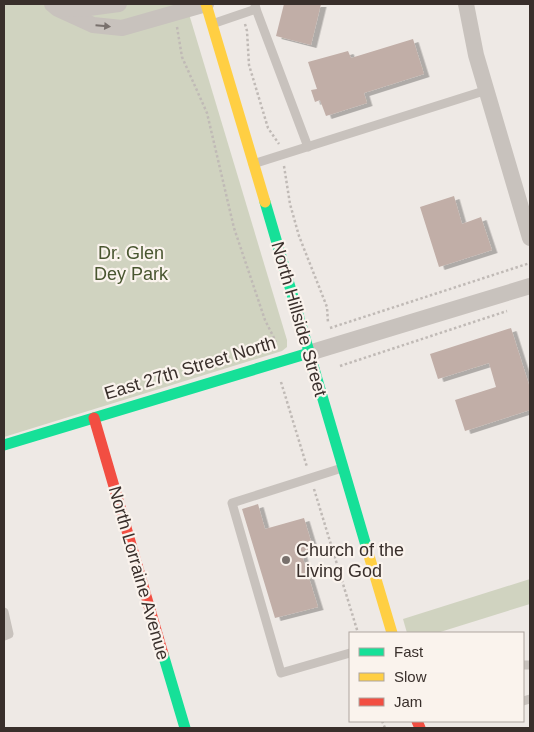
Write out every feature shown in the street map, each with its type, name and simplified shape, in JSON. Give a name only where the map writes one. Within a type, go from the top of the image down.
[{"type":"main road","name":"North Hillside Street","points":[[206,4],[392,632]]},
{"type":"main road","name":"East 27th Street North","points":[[4,445],[309,354]]},
{"type":"main road","name":"North Lorraine Avenue","points":[[94,418],[185,728]]},
{"type":"street","points":[[55,6],[89,8],[118,4]]},
{"type":"street","points":[[55,6],[93,25],[122,28],[206,4]]},
{"type":"street","points":[[466,4],[476,55],[530,238]]},
{"type":"street","name":"East 27th Street North","points":[[309,354],[530,286]]},
{"type":"lane","points":[[212,24],[256,6],[308,147]]},
{"type":"lane","points":[[253,164],[487,90]]},
{"type":"lane","points":[[342,468],[232,503],[281,673],[349,652]]},
{"type":"lane","points":[[4,612],[9,634],[4,636]]},
{"type":"path","points":[[174,13],[182,57],[207,113],[234,228],[265,320],[278,346]]},
{"type":"path","points":[[330,328],[530,263]]},
{"type":"path","points":[[340,366],[512,309]]},
{"type":"path","points":[[287,380],[281,382],[358,632]]},
{"type":"green space","name":"Dr. Glen Dey Park","points":[[4,4],[186,4],[287,340],[287,347],[282,351],[4,437]]},
{"type":"green space","points":[[530,579],[530,604],[440,632],[407,632],[403,619]]},
{"type":"building","points":[[284,4],[321,4],[311,45],[276,36]]},
{"type":"building","points":[[413,39],[424,74],[364,93],[367,103],[326,116],[320,100],[315,102],[311,90],[317,89],[308,62],[348,51],[351,58]]},
{"type":"building","points":[[454,196],[462,224],[481,217],[492,250],[439,267],[420,207]]},
{"type":"building","points":[[511,328],[530,388],[530,410],[465,431],[455,400],[496,387],[489,363],[438,379],[430,354]]},
{"type":"building","name":"Church of the Living God","points":[[258,504],[265,529],[304,518],[313,548],[301,552],[318,607],[275,618],[242,509]]},
{"type":"traffic: fast","points":[[265,202],[367,549]]},
{"type":"traffic: fast","points":[[4,445],[309,353]]},
{"type":"traffic: fast","points":[[163,654],[185,728]]},
{"type":"traffic: slow","points":[[206,4],[265,202]]},
{"type":"traffic: slow","points":[[367,549],[392,632]]},
{"type":"traffic: jam","points":[[94,418],[163,654]]},
{"type":"traffic: jam","points":[[417,722],[420,728]]},
{"type":"place","name":"Church of the Living God","points":[[286,560]]}]
